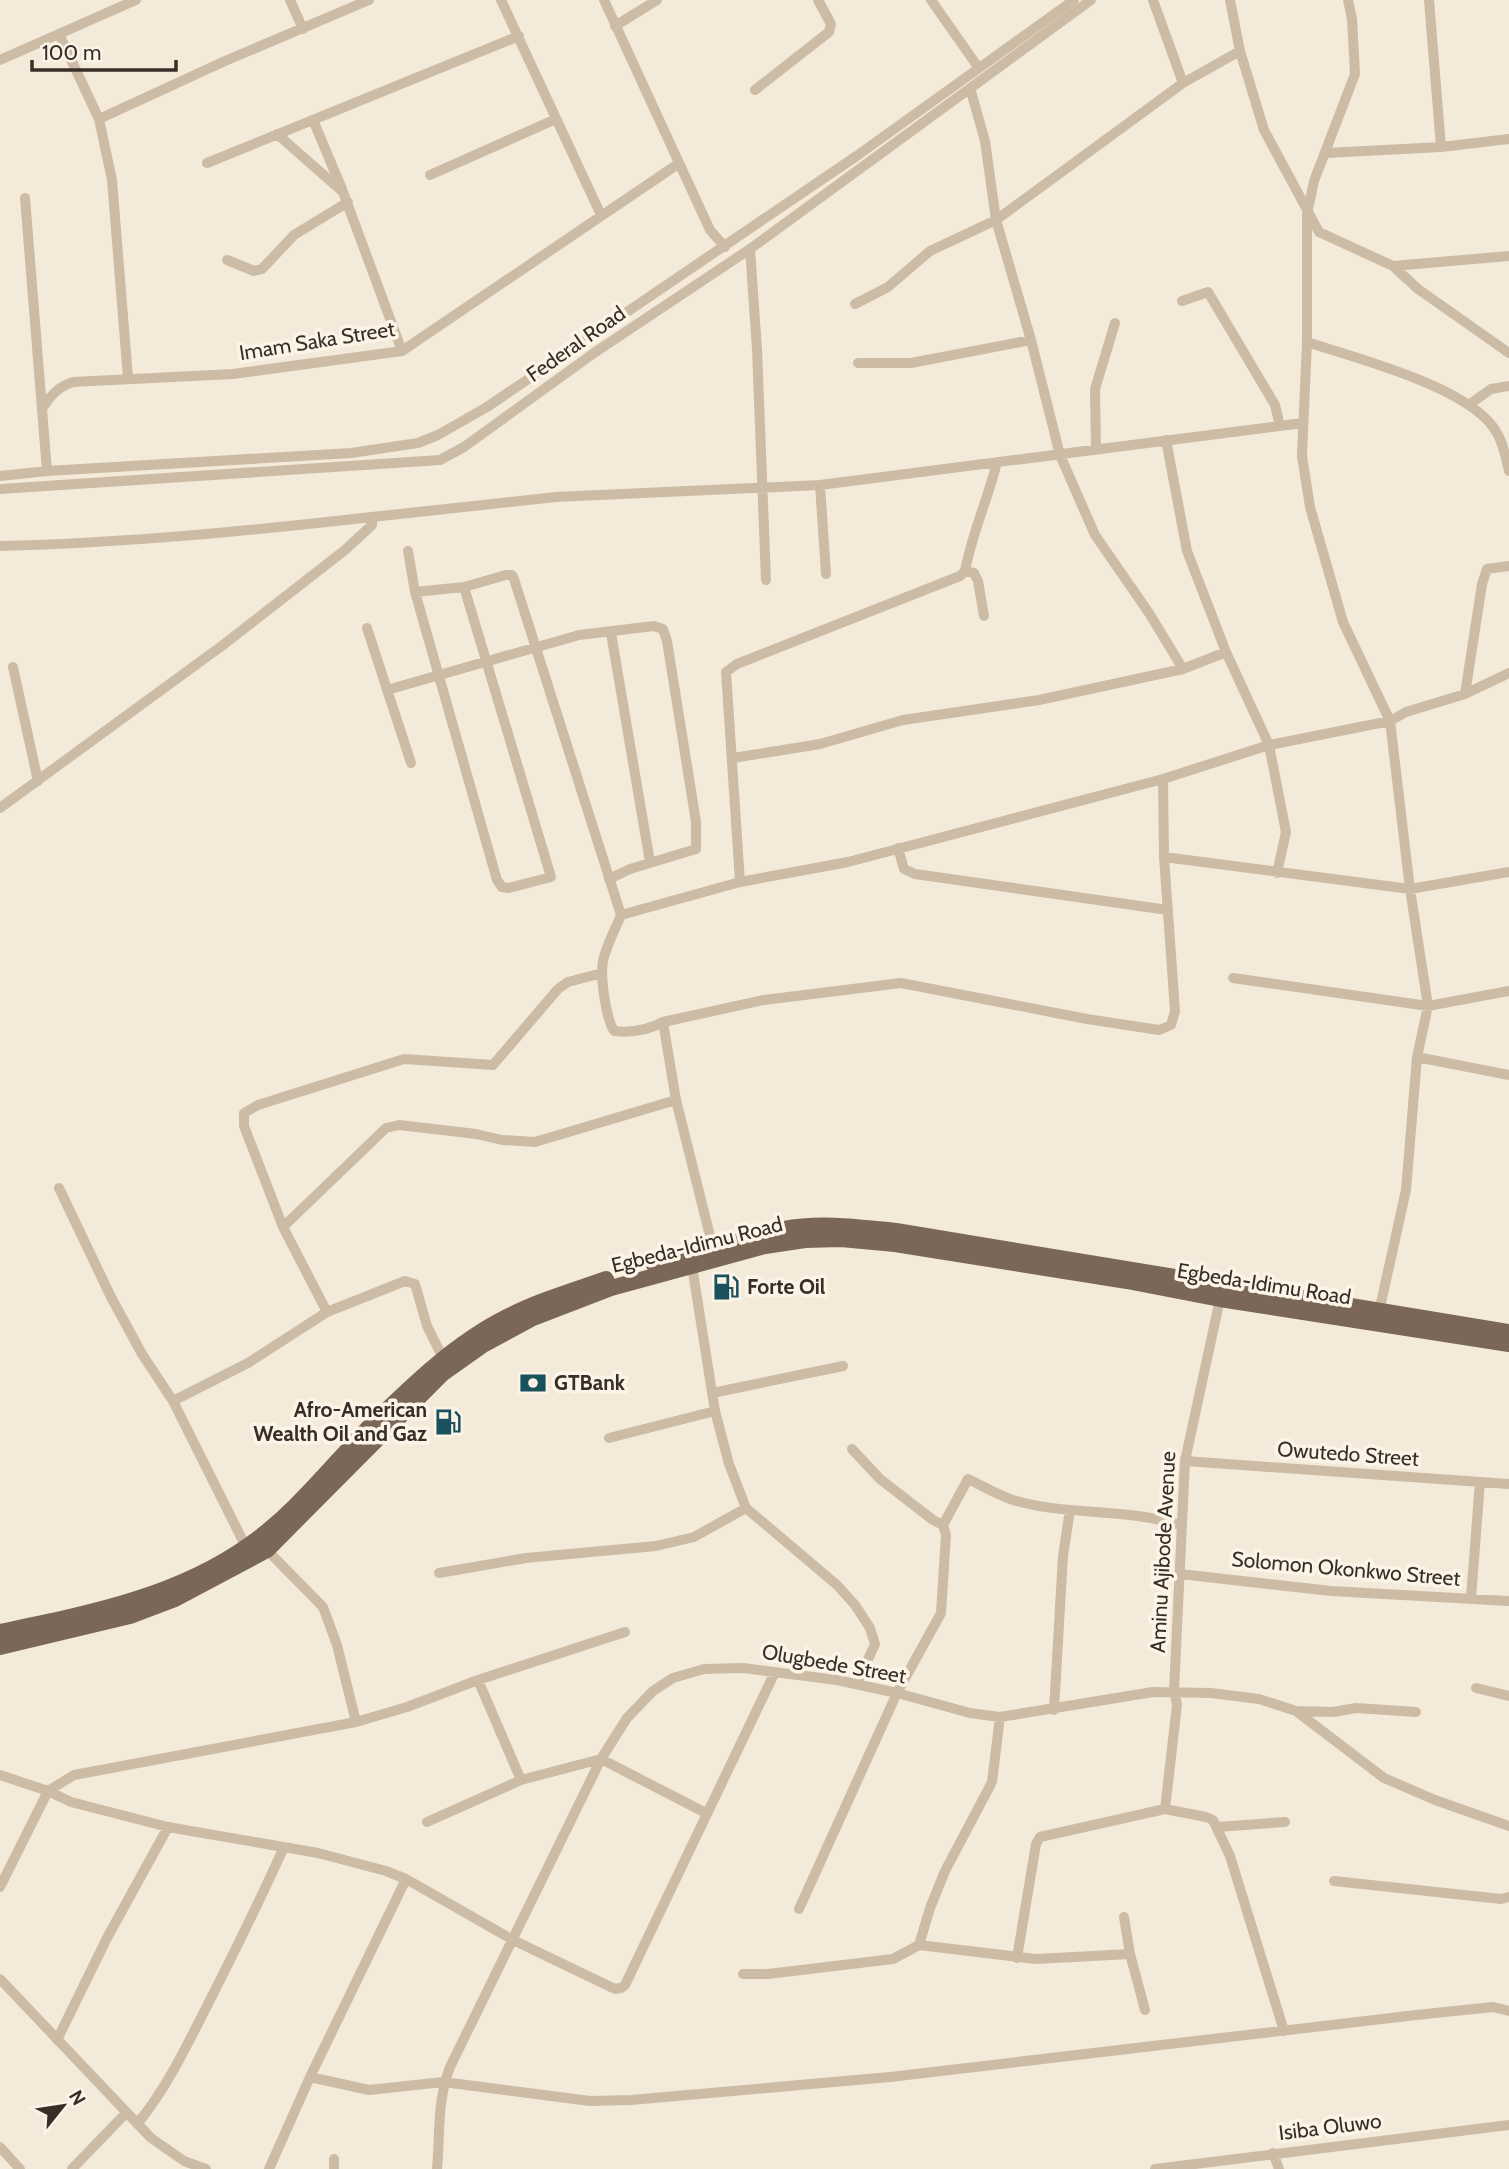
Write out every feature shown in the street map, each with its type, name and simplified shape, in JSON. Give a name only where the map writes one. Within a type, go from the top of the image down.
[{"type":"main road","name":"Egbeda-Idimu Road","points":[[0,1647],[130,1616],[175,1599],[267,1550],[347,1460],[443,1359],[505,1318],[544,1300],[761,1233],[804,1225],[849,1225],[895,1231],[1509,1332]]},
{"type":"main road","name":"Egbeda-Idimu Road","points":[[0,1632],[134,1600],[204,1573],[246,1547],[442,1374],[483,1345],[533,1318],[611,1288],[765,1246],[805,1240],[842,1239],[895,1244],[1509,1344]]},
{"type":"street","points":[[0,60],[136,0]]},
{"type":"street","points":[[289,0],[303,29]]},
{"type":"street","points":[[99,119],[225,61],[369,0]]},
{"type":"street","points":[[501,0],[601,215]]},
{"type":"street","points":[[604,0],[710,230],[725,247]]},
{"type":"street","points":[[615,26],[657,0]]},
{"type":"street","points":[[755,90],[829,32],[831,24],[818,0]]},
{"type":"street","points":[[931,0],[978,67]]},
{"type":"street","name":"Federal Road","points":[[0,476],[351,453],[418,443],[438,435],[487,407],[725,247],[1074,0]]},
{"type":"street","name":"Federal Road","points":[[0,489],[440,460],[464,447],[562,376],[750,249],[1091,0]]},
{"type":"street","points":[[1153,0],[1182,83]]},
{"type":"street","points":[[1230,0],[1240,51],[1264,130],[1319,232],[1393,266],[1418,289],[1509,353]]},
{"type":"street","points":[[1348,0],[1352,19],[1355,74],[1327,153],[1314,181],[1307,214],[1307,342],[1302,456],[1311,507],[1343,622],[1390,722],[1410,889],[1428,1006],[1417,1057],[1406,1190],[1379,1312]]},
{"type":"street","points":[[1429,0],[1441,147]]},
{"type":"street","points":[[59,34],[99,119],[112,180],[128,378]]},
{"type":"street","points":[[206,163],[519,36]]},
{"type":"street","points":[[855,304],[888,288],[930,251],[996,220],[1182,83],[1240,51]]},
{"type":"street","points":[[970,88],[985,141],[996,220],[1031,340],[1060,455],[1095,535],[1149,613],[1182,669]]},
{"type":"street","points":[[430,175],[556,119]]},
{"type":"street","points":[[313,120],[346,197],[402,351]]},
{"type":"street","points":[[277,134],[346,197]]},
{"type":"street","points":[[1327,153],[1441,147],[1509,139]]},
{"type":"street","name":"Imam Saka Street","points":[[42,408],[51,394],[63,385],[74,382],[233,374],[402,351],[678,164]]},
{"type":"street","points":[[227,260],[254,271],[262,269],[294,236],[346,197]]},
{"type":"street","points":[[25,198],[47,471]]},
{"type":"street","points":[[750,249],[757,349],[766,580]]},
{"type":"street","points":[[1393,266],[1509,256]]},
{"type":"street","points":[[1182,301],[1208,292],[1275,405],[1280,426]]},
{"type":"street","points":[[1096,450],[1096,389],[1115,323]]},
{"type":"street","points":[[858,363],[911,363],[1031,340]]},
{"type":"street","points":[[1307,342],[1430,384],[1470,404],[1498,433],[1509,471]]},
{"type":"street","points":[[552,362],[562,376]]},
{"type":"street","points":[[1470,404],[1491,388],[1509,386]]},
{"type":"street","points":[[0,546],[223,534],[556,497],[820,485],[1303,423]]},
{"type":"street","points":[[1166,440],[1187,551],[1226,652],[1269,745],[1286,832],[1277,873]]},
{"type":"street","points":[[740,882],[726,672],[737,664],[948,582],[965,571],[974,529],[991,489],[997,462]]},
{"type":"street","points":[[820,485],[826,574]]},
{"type":"street","points":[[0,807],[223,645],[345,550],[372,525],[372,517]]},
{"type":"street","points":[[408,551],[415,592],[497,880],[502,887],[509,888],[551,877],[464,587]]},
{"type":"street","points":[[1465,694],[1482,584],[1487,569],[1509,566]]},
{"type":"street","points":[[965,571],[974,573],[978,581],[984,616]]},
{"type":"street","points":[[415,592],[464,587],[512,575],[621,915],[603,961],[602,973],[609,1023],[614,1031],[625,1033],[651,1028],[663,1022],[764,1000],[901,984],[1159,1030],[1171,1025],[1175,1011],[1164,857],[1163,779]]},
{"type":"street","points":[[387,690],[579,635],[654,626],[663,629],[697,834],[696,849],[650,862],[609,878]]},
{"type":"street","points":[[367,628],[411,763]]},
{"type":"street","points":[[611,633],[650,862]]},
{"type":"street","points":[[733,758],[820,744],[903,720],[1039,700],[1182,669],[1226,652]]},
{"type":"street","points":[[13,667],[38,781]]},
{"type":"street","points":[[621,915],[740,882],[848,862],[1163,779],[1269,745],[1390,722],[1406,712],[1465,694],[1509,673]]},
{"type":"street","points":[[898,848],[904,869],[915,874],[1168,910]]},
{"type":"street","points":[[1164,857],[1410,889],[1509,872]]},
{"type":"street","points":[[327,1312],[283,1227],[244,1126],[244,1113],[258,1105],[404,1059],[493,1066],[558,989],[568,982],[602,973]]},
{"type":"street","points":[[1233,978],[1428,1006],[1509,991]]},
{"type":"street","points":[[663,1022],[676,1100],[713,1248]]},
{"type":"street","points":[[1417,1057],[1509,1075]]},
{"type":"street","points":[[283,1227],[386,1128],[399,1125],[502,1140],[536,1142],[676,1100]]},
{"type":"street","points":[[59,1188],[111,1297],[142,1354],[173,1401],[246,1547]]},
{"type":"street","points":[[692,1266],[715,1411],[729,1464],[746,1508],[837,1585],[855,1605],[870,1628],[876,1644],[857,1684]]},
{"type":"street","points":[[173,1401],[248,1363],[327,1312],[410,1281],[415,1284],[427,1326],[443,1359]]},
{"type":"street","name":"Aminu Ajibode Avenue","points":[[1165,1810],[1177,1705],[1174,1691],[1185,1461],[1220,1299]]},
{"type":"street","points":[[712,1393],[843,1366]]},
{"type":"street","points":[[609,1438],[715,1411]]},
{"type":"street","points":[[852,1449],[880,1479],[943,1525]]},
{"type":"street","name":"Owutedo Street","points":[[1185,1461],[1509,1484]]},
{"type":"street","points":[[799,1909],[897,1693],[941,1613],[946,1545],[943,1525],[968,1479],[1012,1500],[1070,1510],[1162,1519],[1180,1525]]},
{"type":"street","points":[[1471,1598],[1480,1482]]},
{"type":"street","points":[[439,1573],[526,1558],[656,1546],[694,1537],[746,1508]]},
{"type":"street","points":[[1054,1710],[1063,1556],[1070,1510]]},
{"type":"street","points":[[267,1550],[323,1607],[337,1645],[356,1722]]},
{"type":"street","name":"Solomon Okonkwo Street","points":[[1180,1574],[1332,1591],[1509,1601]]},
{"type":"street","points":[[0,1887],[48,1791],[74,1775],[356,1722],[625,1632]]},
{"type":"street","name":"Olugbede Street","points":[[437,2169],[443,2082],[601,1759],[627,1718],[653,1691],[673,1678],[704,1669],[743,1668],[857,1684],[970,1713],[1000,1717],[1153,1692],[1211,1693],[1259,1699],[1296,1712],[1384,1778],[1435,1800],[1509,1826]]},
{"type":"street","points":[[0,1775],[48,1791],[71,1802],[168,1827],[359,1863],[406,1878],[513,1940],[615,1989],[621,1988],[775,1672]]},
{"type":"street","points":[[478,1680],[520,1780]]},
{"type":"street","points":[[1476,1688],[1509,1696]]},
{"type":"street","points":[[1296,1712],[1333,1712],[1356,1708],[1416,1712]]},
{"type":"street","points":[[919,1945],[945,1871],[992,1782],[1000,1717]]},
{"type":"street","points":[[427,1822],[520,1780],[601,1759],[706,1813]]},
{"type":"street","points":[[1017,1958],[1036,1844],[1040,1837],[1165,1810],[1206,1816],[1213,1820],[1230,1856],[1283,2031]]},
{"type":"street","points":[[1217,1827],[1285,1822]]},
{"type":"street","points":[[57,2040],[107,1938],[168,1827]]},
{"type":"street","points":[[138,2123],[159,2098],[185,2051],[248,1928],[284,1847]]},
{"type":"street","points":[[269,2169],[406,1878]]},
{"type":"street","points":[[1334,1881],[1501,1899],[1509,1897]]},
{"type":"street","points":[[1124,1917],[1130,1954],[1145,2010]]},
{"type":"street","points":[[743,1974],[768,1974],[893,1959],[919,1945],[1035,1959],[1130,1954]]},
{"type":"street","points":[[0,1979],[151,2138],[184,2161],[206,2169]]},
{"type":"street","points":[[310,2077],[369,2090],[443,2082],[590,2101],[631,2100],[890,2077],[1493,2007],[1509,2011]]},
{"type":"street","points":[[72,2169],[126,2113]]},
{"type":"street","name":"Isiba Oluwo","points":[[1155,2169],[1509,2125]]},
{"type":"street","points":[[0,2147],[20,2169]]},
{"type":"street","points":[[1273,2153],[1279,2169]]},
{"type":"place","name":"Forte Oil","points":[[726,1287]]},
{"type":"place","name":"GTBank","points":[[533,1383]]},
{"type":"place","name":"Afro-American Wealth Oil and Gaz","points":[[448,1422]]}]
